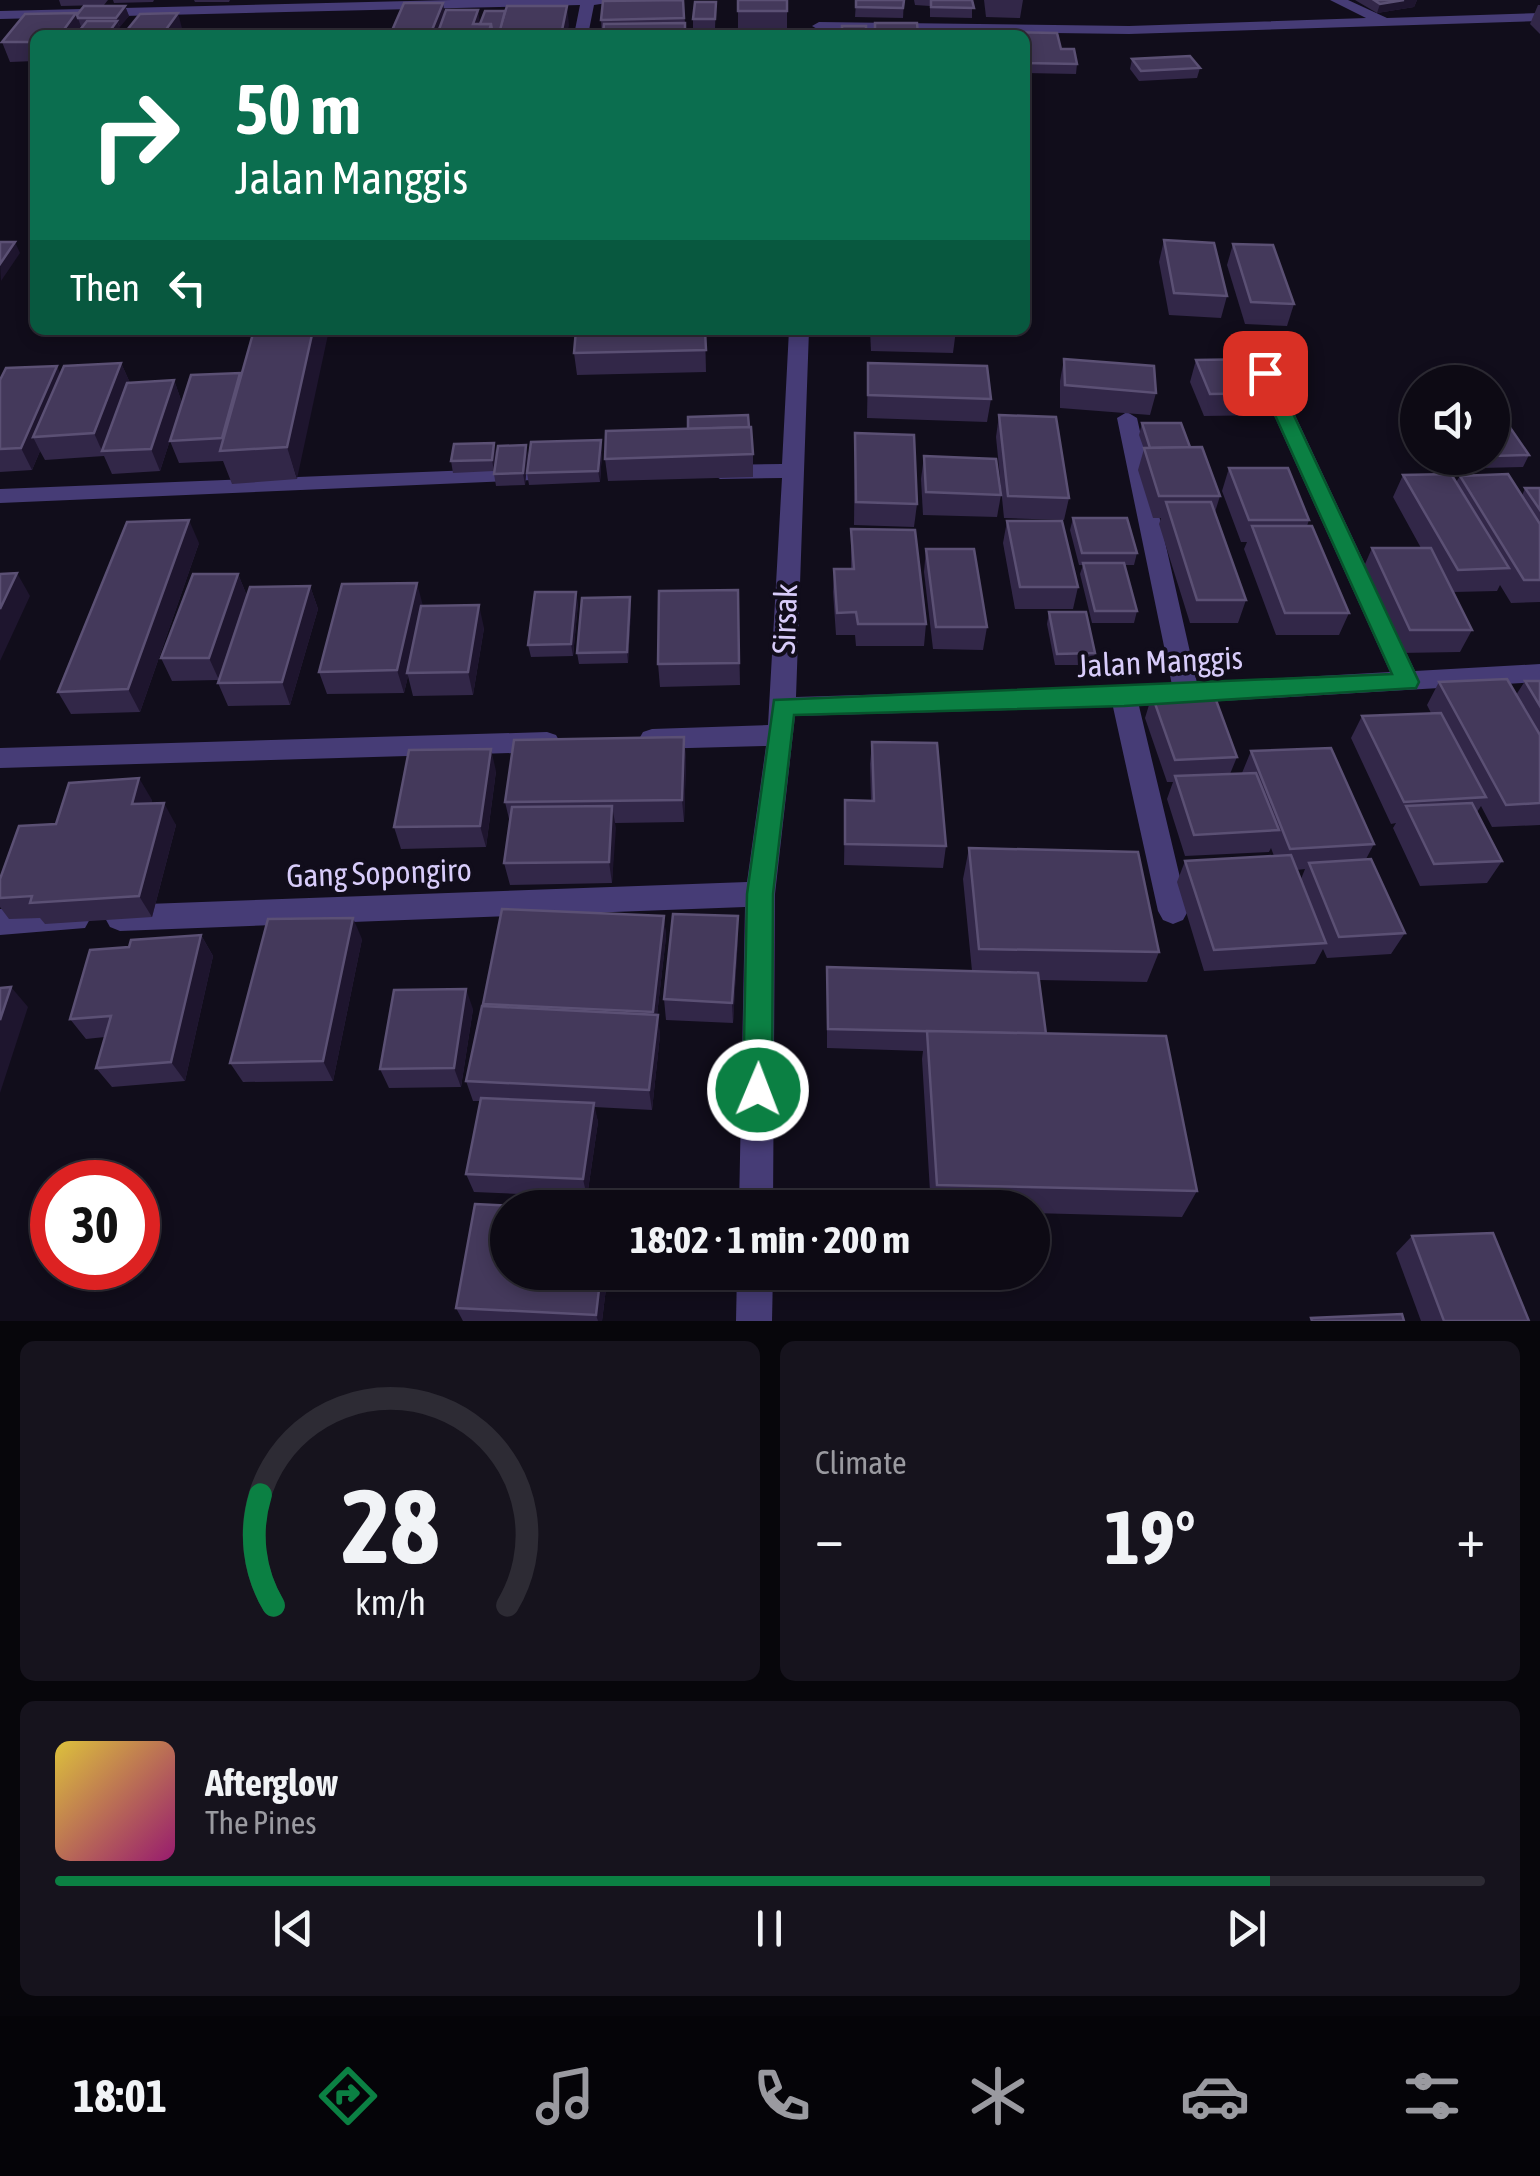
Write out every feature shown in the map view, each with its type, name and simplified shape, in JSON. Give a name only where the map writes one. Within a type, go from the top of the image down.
[{"type":"street","points":[[6,14],[20,0]]},
{"type":"street","points":[[6,14],[174,5],[192,16],[286,4],[620,0]]},
{"type":"street","points":[[1336,0],[1388,23]]},
{"type":"street","points":[[1456,0],[1480,18]]},
{"type":"street","points":[[582,30],[588,1]]},
{"type":"street","points":[[819,25],[1129,30],[1540,17]]},
{"type":"street","name":"Sirsak","points":[[756,1190],[760,894],[782,735],[790,471],[799,335]]},
{"type":"street","points":[[1249,338],[1408,682]]},
{"type":"street","points":[[1127,418],[1186,694]]},
{"type":"street","points":[[693,472],[790,471]]},
{"type":"street","points":[[0,496],[556,474]]},
{"type":"street","name":"Jalan Manggis","points":[[783,706],[1124,697],[1540,673]]},
{"type":"street","points":[[1124,697],[1174,910]]},
{"type":"street","points":[[625,740],[782,735]]},
{"type":"street","points":[[0,758],[566,742]]},
{"type":"street","name":"Gang Sopongiro","points":[[0,922],[760,894]]},
{"type":"street","points":[[754,1321],[755,1290]]},
{"type":"building","points":[[683,0],[684,18],[601,20],[603,1]]},
{"type":"building","points":[[738,0],[787,0],[787,11],[738,11]]},
{"type":"building","points":[[856,0],[904,0],[903,8],[856,7]]},
{"type":"building","points":[[931,0],[972,0],[974,8],[931,7]]},
{"type":"building","points":[[695,2],[716,2],[715,19],[693,19]]},
{"type":"building","points":[[404,3],[443,3],[432,30],[392,30]]},
{"type":"building","points":[[84,6],[125,6],[116,18],[78,18]]},
{"type":"building","points":[[507,6],[567,6],[562,30],[500,30]]},
{"type":"building","points":[[446,10],[478,10],[473,24],[491,24],[489,30],[439,30]]},
{"type":"building","points":[[485,11],[505,11],[500,30],[492,30],[491,24],[480,24]]},
{"type":"building","points":[[76,13],[64,30],[30,30],[30,42],[2,42],[25,14]]},
{"type":"building","points":[[178,13],[166,30],[127,30],[140,14]]},
{"type":"building","points":[[87,21],[117,21],[111,30],[80,30]]},
{"type":"building","points":[[685,23],[685,30],[603,30],[604,24]]},
{"type":"building","points":[[875,23],[917,23],[918,30],[875,30]]},
{"type":"building","points":[[842,26],[866,26],[866,30],[842,30]]},
{"type":"building","points":[[1030,32],[1057,33],[1061,49],[1074,49],[1077,64],[1030,63]]},
{"type":"building","points":[[1190,56],[1200,68],[1141,71],[1132,59]]},
{"type":"building","points":[[1164,240],[1214,243],[1227,296],[1174,293]]},
{"type":"building","points":[[0,242],[15,242],[0,264]]},
{"type":"building","points":[[1233,244],[1273,245],[1294,304],[1251,302]]},
{"type":"building","points":[[253,335],[312,335],[287,447],[220,451]]},
{"type":"building","points":[[576,335],[705,335],[706,350],[574,353]]},
{"type":"building","points":[[1064,359],[1154,366],[1156,393],[1065,385]]},
{"type":"building","points":[[1261,359],[1278,393],[1210,394],[1196,360]]},
{"type":"building","points":[[121,363],[94,433],[33,437],[64,366]]},
{"type":"building","points":[[868,363],[987,366],[991,399],[868,395]]},
{"type":"building","points":[[57,366],[21,448],[0,449],[0,380],[6,368]]},
{"type":"building","points":[[240,373],[222,438],[170,441],[191,375]]},
{"type":"building","points":[[174,380],[151,449],[102,451],[127,383]]},
{"type":"building","points":[[748,415],[749,427],[688,429],[688,417]]},
{"type":"building","points":[[999,415],[1056,417],[1069,498],[1008,496]]},
{"type":"building","points":[[1142,423],[1181,423],[1190,447],[1150,448]]},
{"type":"building","points":[[751,427],[753,454],[605,459],[606,431]]},
{"type":"building","points":[[1510,427],[1529,455],[1510,456]]},
{"type":"building","points":[[855,433],[914,435],[917,504],[856,502]]},
{"type":"building","points":[[601,440],[598,471],[527,473],[531,442]]},
{"type":"building","points":[[494,443],[492,460],[451,461],[454,444]]},
{"type":"building","points":[[526,445],[523,473],[494,474],[498,446]]},
{"type":"building","points":[[1202,447],[1220,496],[1159,496],[1144,448]]},
{"type":"building","points":[[924,456],[996,459],[1001,495],[926,492]]},
{"type":"building","points":[[1229,468],[1288,468],[1309,520],[1249,520]]},
{"type":"building","points":[[1403,475],[1452,475],[1509,568],[1458,570]]},
{"type":"building","points":[[1509,475],[1540,524],[1540,580],[1524,580],[1460,476]]},
{"type":"building","points":[[1525,488],[1540,488],[1540,510]]},
{"type":"building","points":[[1166,502],[1211,502],[1246,600],[1197,600]]},
{"type":"building","points":[[1073,518],[1127,518],[1137,553],[1082,553]]},
{"type":"building","points":[[189,520],[128,689],[58,692],[127,522]]},
{"type":"building","points":[[1007,521],[1062,521],[1078,587],[1020,587]]},
{"type":"building","points":[[1252,526],[1312,526],[1349,613],[1285,613]]},
{"type":"building","points":[[851,529],[915,530],[926,624],[858,624],[856,612],[837,613],[834,569],[854,569]]},
{"type":"building","points":[[1372,548],[1431,548],[1472,630],[1410,630]]},
{"type":"building","points":[[926,549],[974,549],[987,627],[936,627]]},
{"type":"building","points":[[1083,563],[1124,563],[1137,611],[1095,611]]},
{"type":"building","points":[[17,573],[0,609],[0,574]]},
{"type":"building","points":[[193,574],[238,574],[209,658],[161,658]]},
{"type":"building","points":[[417,583],[397,670],[319,672],[342,584]]},
{"type":"building","points":[[310,586],[282,682],[218,683],[250,587]]},
{"type":"building","points":[[738,590],[739,663],[658,664],[659,591]]},
{"type":"building","points":[[535,592],[576,592],[571,644],[528,645]]},
{"type":"building","points":[[630,597],[627,652],[577,653],[582,598]]},
{"type":"building","points":[[479,605],[468,672],[407,673],[421,606]]},
{"type":"building","points":[[1049,612],[1086,612],[1095,653],[1057,654]]},
{"type":"building","points":[[1507,679],[1540,735],[1540,803],[1506,805],[1439,682]]},
{"type":"building","points":[[1525,681],[1540,681],[1540,706]]},
{"type":"building","points":[[1213,692],[1237,757],[1175,760],[1152,695]]},
{"type":"building","points":[[1441,713],[1486,797],[1404,802],[1362,716]]},
{"type":"building","points":[[684,737],[682,800],[505,802],[514,740]]},
{"type":"building","points":[[872,742],[937,743],[946,846],[845,844],[845,800],[874,801]]},
{"type":"building","points":[[1331,748],[1374,844],[1290,849],[1251,751]]},
{"type":"building","points":[[491,749],[480,826],[394,827],[409,750]]},
{"type":"building","points":[[1256,773],[1279,830],[1194,835],[1175,776]]},
{"type":"building","points":[[139,778],[132,804],[164,803],[139,896],[30,903],[32,896],[0,898],[0,879],[19,826],[56,824],[69,783]]},
{"type":"building","points":[[1472,803],[1502,861],[1434,864],[1406,806]]},
{"type":"building","points":[[612,806],[609,862],[504,863],[512,807]]},
{"type":"building","points":[[969,848],[1138,852],[1159,952],[979,949]]},
{"type":"building","points":[[1291,855],[1326,943],[1214,950],[1185,861]]},
{"type":"building","points":[[1371,859],[1405,933],[1339,937],[1309,863]]},
{"type":"building","points":[[502,909],[664,916],[653,1012],[483,1004]]},
{"type":"building","points":[[673,914],[738,916],[732,1003],[664,999]]},
{"type":"building","points":[[353,918],[323,1061],[230,1063],[268,919]]},
{"type":"building","points":[[201,935],[171,1062],[96,1068],[111,1016],[70,1019],[90,950],[129,947],[131,940]]},
{"type":"building","points":[[827,967],[1038,973],[1046,1034],[828,1029]]},
{"type":"building","points":[[11,987],[0,1020],[0,988]]},
{"type":"building","points":[[466,989],[454,1068],[380,1069],[394,990]]},
{"type":"building","points":[[482,1006],[658,1015],[649,1090],[466,1081]]},
{"type":"building","points":[[927,1031],[1166,1036],[1197,1191],[937,1185]]},
{"type":"building","points":[[481,1098],[594,1103],[583,1179],[466,1174]]},
{"type":"building","points":[[475,1204],[490,1205],[490,1290],[599,1290],[596,1315],[456,1308]]},
{"type":"building","points":[[1493,1233],[1529,1321],[1444,1321],[1412,1236]]},
{"type":"building","points":[[1402,1314],[1404,1321],[1311,1318]]},
{"type":"route","points":[[758,1090],[760,894],[783,706],[1124,697],[1408,682],[1265,373]]}]
